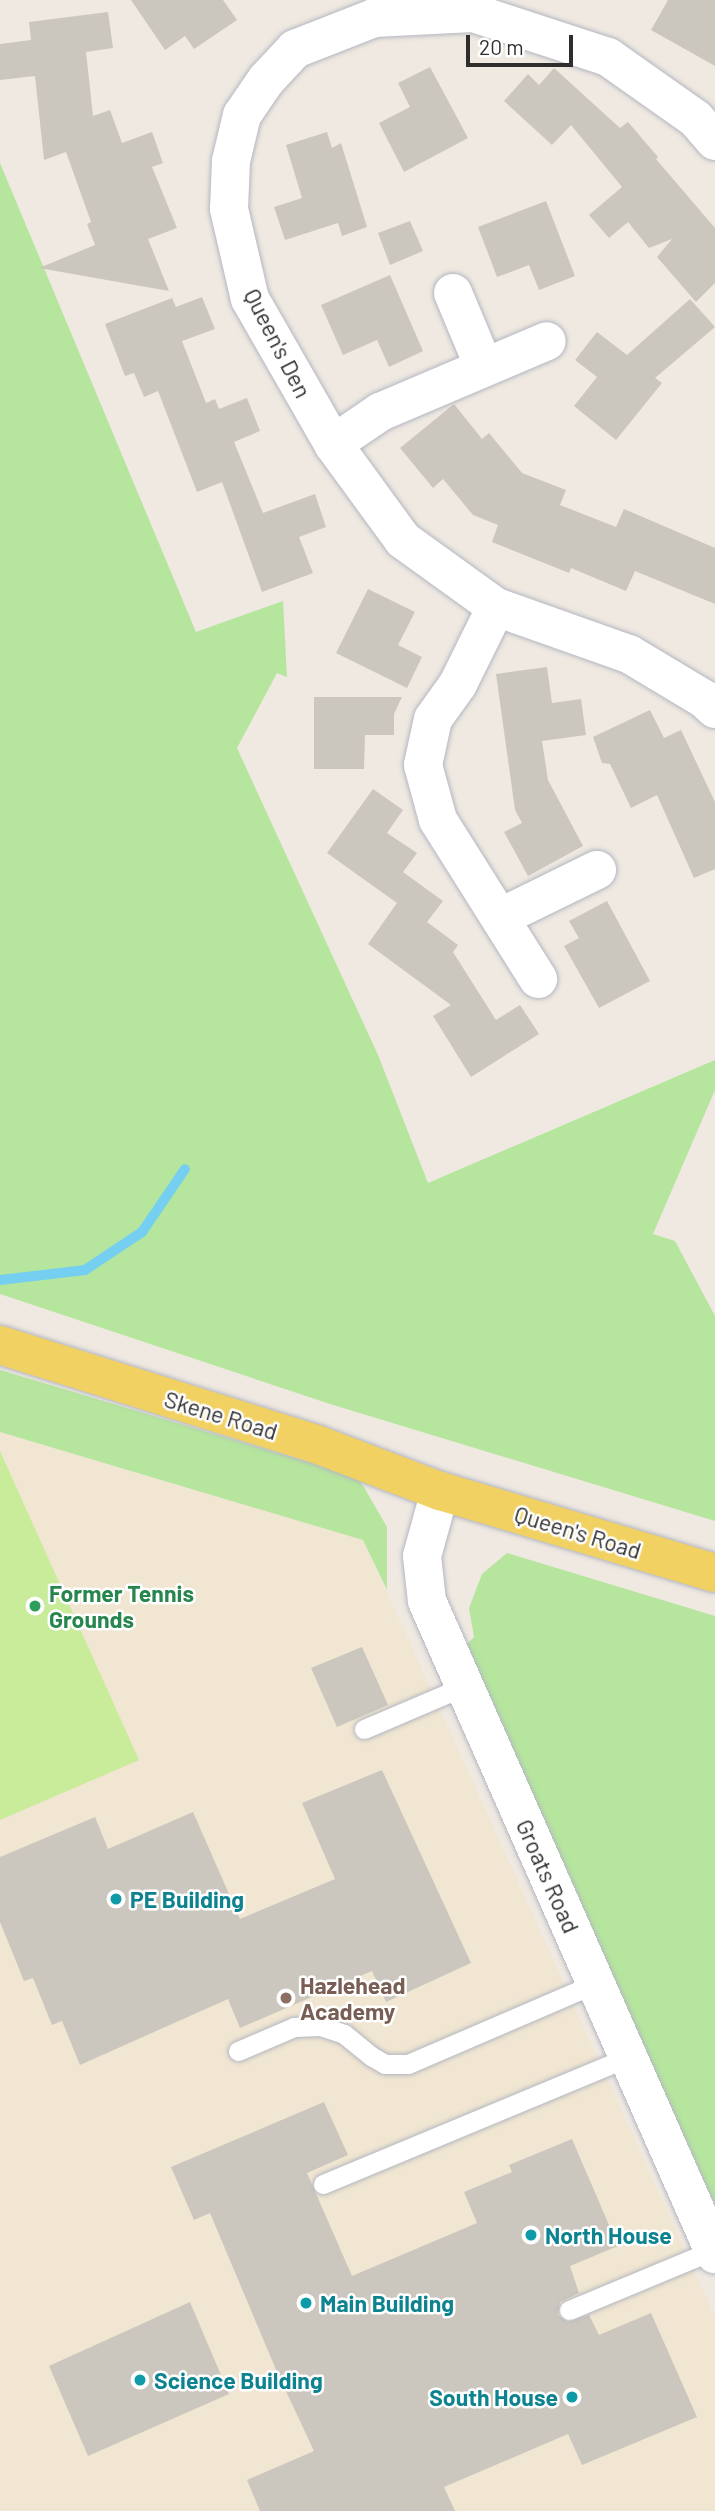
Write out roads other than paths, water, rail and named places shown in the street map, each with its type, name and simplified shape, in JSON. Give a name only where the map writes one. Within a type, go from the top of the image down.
[{"type":"main road","name":"Skene Road","points":[[0,1345],[316,1444],[440,1491]]},
{"type":"main road","name":"Queen's Road","points":[[440,1491],[715,1573]]},
{"type":"street","name":"Queen's Den","points":[[715,141],[696,119],[608,57],[473,13],[373,9],[295,49],[266,80],[242,115],[231,161],[229,209],[250,299],[333,444],[403,540],[496,607],[629,654],[704,699],[715,709]]},
{"type":"street","points":[[453,293],[484,367]]},
{"type":"street","points":[[333,444],[380,412],[547,341]]},
{"type":"street","points":[[496,607],[458,684],[433,719],[423,765],[438,820],[538,979]]},
{"type":"street","points":[[500,917],[597,870]]},
{"type":"street","name":"Groats Road","points":[[440,1491],[422,1556],[427,1601],[714,2253]]},
{"type":"lane","points":[[364,1729],[465,1686]]},
{"type":"lane","points":[[238,2050],[288,2029],[320,2026],[344,2034],[375,2060],[391,2065],[408,2064],[596,1983]]},
{"type":"lane","points":[[323,2184],[628,2057]]},
{"type":"lane","points":[[569,2310],[714,2253]]},
{"type":"waterway","points":[[0,1280],[85,1270],[142,1232],[185,1169]]},
{"type":"place","name":"Former Tennis Grounds","points":[[35,1606]]},
{"type":"place","name":"PE Building","points":[[116,1899]]},
{"type":"place","name":"Hazlehead Academy","points":[[286,1998]]},
{"type":"place","name":"North House","points":[[531,2235]]},
{"type":"place","name":"Main Building","points":[[306,2303]]},
{"type":"place","name":"Science Building","points":[[140,2380]]},
{"type":"place","name":"South House","points":[[572,2397]]}]
